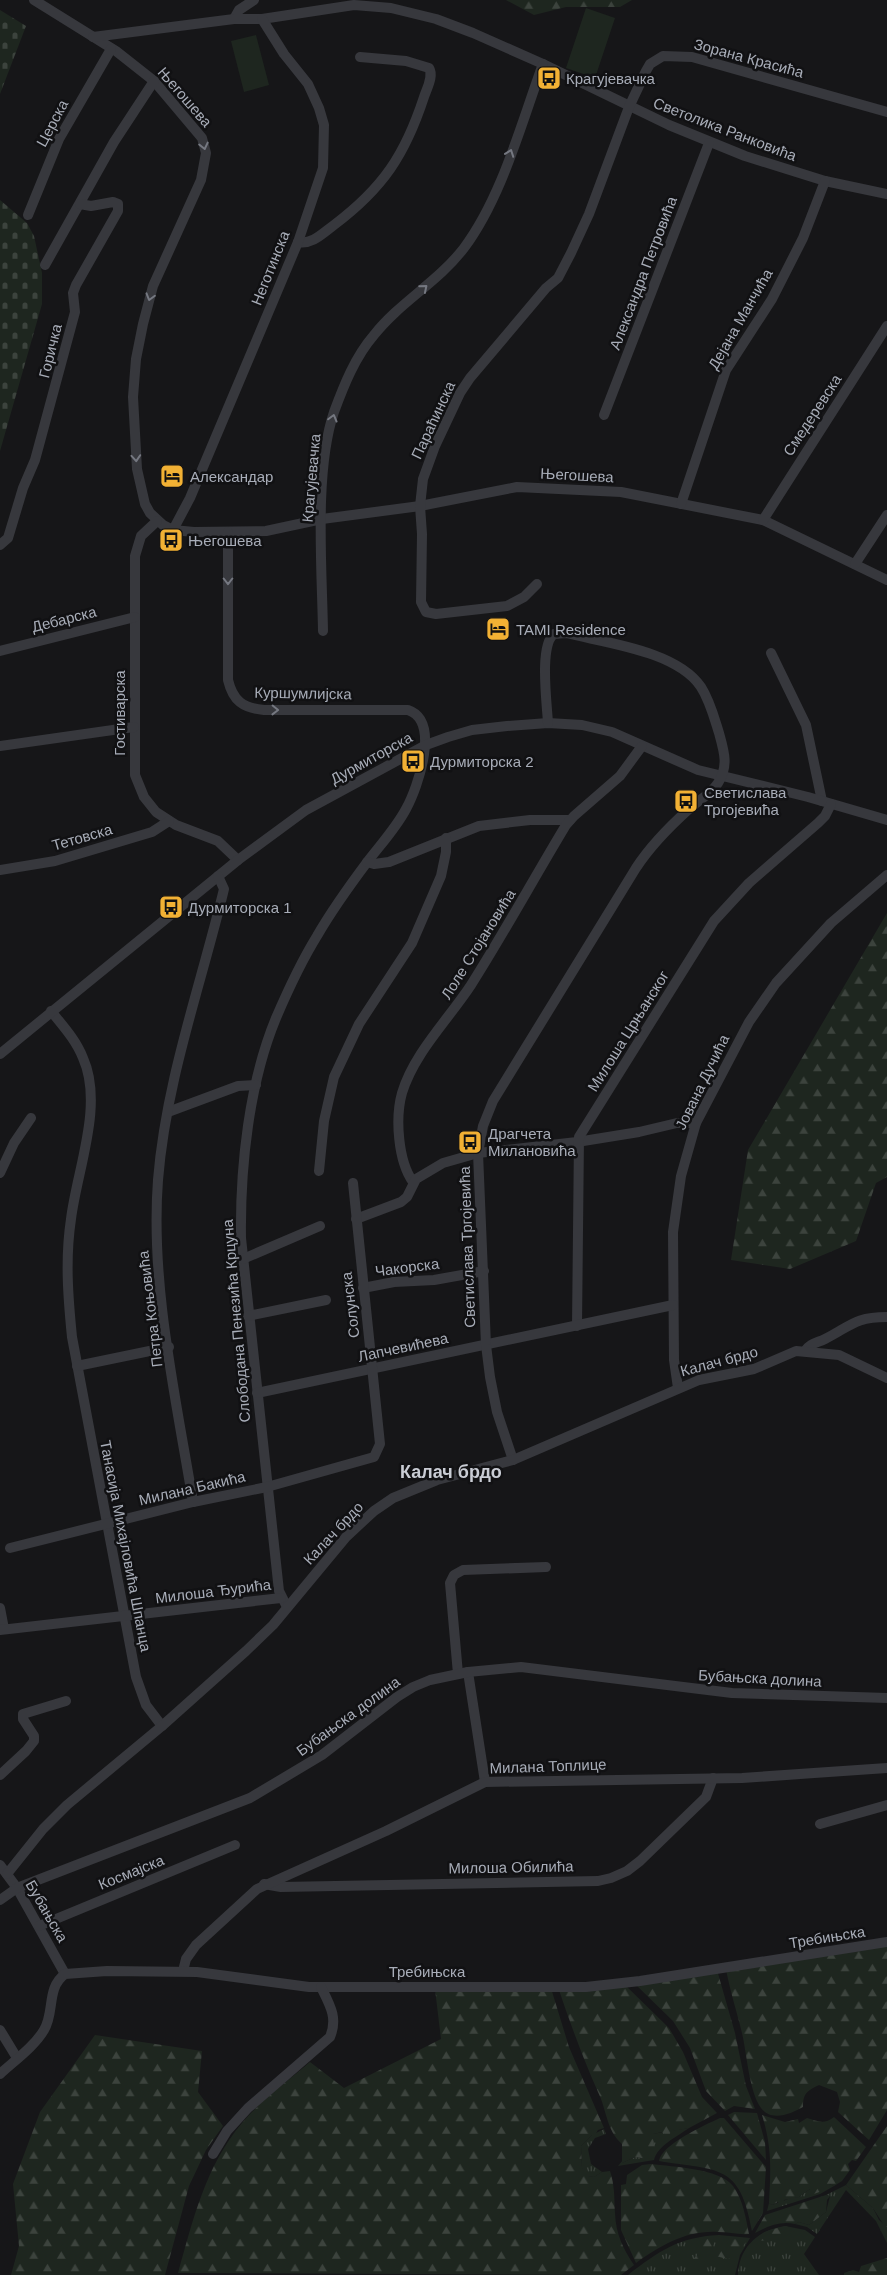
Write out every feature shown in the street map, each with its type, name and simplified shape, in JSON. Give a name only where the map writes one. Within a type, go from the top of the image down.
[{"type":"street","name":"Његошева","points":[[34,0],[111,48],[154,81],[198,131],[206,153],[201,180],[153,286],[136,359],[133,397],[137,469],[145,504],[158,521],[173,530],[266,531],[322,519],[420,506],[517,487],[621,492],[763,520],[887,580]]},
{"type":"street","points":[[234,19],[239,10],[254,0]]},
{"type":"street","name":"Светолика Ранковића","points":[[93,37],[234,19],[262,19],[348,5],[373,5],[454,25],[543,64],[709,143],[778,168],[825,181],[887,194]]},
{"type":"street","name":"Неготинска","points":[[173,530],[190,498],[298,242],[323,168],[324,125],[308,84],[284,54],[262,19]]},
{"type":"street","name":"Церска","points":[[28,215],[59,139],[111,48]]},
{"type":"street","name":"Зорана Красића","points":[[628,106],[650,64],[663,56],[677,55],[726,65],[887,112]]},
{"type":"street","points":[[298,242],[307,243],[321,236],[374,192],[406,145],[421,108],[430,80],[431,72],[428,68],[406,61],[360,57]]},
{"type":"street","name":"Крагујевачка","points":[[323,631],[322,519],[328,440],[334,415],[346,381],[373,335],[451,264],[475,232],[498,185],[543,64]]},
{"type":"street","points":[[45,265],[114,142],[154,81]]},
{"type":"street","name":"Параћинска","points":[[537,584],[524,598],[507,606],[436,614],[426,612],[420,602],[422,534],[420,506],[424,479],[428,464],[460,393],[474,372],[546,288],[558,278],[589,214],[628,106]]},
{"type":"street","name":"Александра Петровића","points":[[604,414],[709,143]]},
{"type":"street","name":"Дејана Манчића","points":[[681,504],[726,370],[772,298],[803,238],[825,181]]},
{"type":"street","name":"Горичка","points":[[0,545],[8,538],[23,488],[36,460],[74,317],[76,285],[118,211],[118,204],[113,202],[91,206],[80,204]]},
{"type":"street","name":"Смедеревска","points":[[763,520],[887,326]]},
{"type":"street","points":[[855,564],[887,515]]},
{"type":"street","name":"Гостиварска","points":[[158,521],[146,530],[137,545],[134,727],[134,768],[137,781],[150,806],[169,821],[218,841],[238,860]]},
{"type":"street","name":"Куршумлијска","points":[[228,532],[228,680],[238,702],[251,708],[264,710],[408,710],[418,714],[422,720],[426,745]]},
{"type":"street","name":"Дебарска","points":[[0,650],[135,617]]},
{"type":"street","points":[[548,723],[545,661],[547,643],[554,634],[566,633],[667,659],[683,668],[694,678],[708,701],[725,756],[722,776]]},
{"type":"street","points":[[771,653],[806,725],[826,802]]},
{"type":"street","name":"Дурмиторска","points":[[0,1054],[238,860],[306,810],[426,745],[472,730],[548,723],[597,728],[687,766],[887,820]]},
{"type":"street","points":[[0,746],[134,727]]},
{"type":"street","name":"Слободана Пенезића Крцуна","points":[[284,1603],[267,1487],[248,1316],[240,1219],[242,1166],[256,1085],[276,1020],[292,983],[316,937],[406,808],[414,792],[426,745]]},
{"type":"street","name":"Лоле Стојановића","points":[[413,1182],[404,1164],[400,1134],[400,1106],[404,1086],[416,1064],[494,948],[570,820],[620,776],[642,746]]},
{"type":"street","name":"Светислава Тргојевића","points":[[513,1460],[497,1412],[486,1345],[478,1153],[483,1126],[492,1100],[636,868],[663,834],[714,788],[722,776]]},
{"type":"street","name":"Милоша Црњанског","points":[[577,1142],[714,921],[749,883],[818,823],[826,802]]},
{"type":"street","points":[[367,862],[374,864],[388,862],[446,838],[492,824],[555,818],[570,820]]},
{"type":"street","name":"Тетовска","points":[[0,870],[55,861],[152,832],[169,821]]},
{"type":"street","points":[[319,1171],[324,1122],[334,1077],[359,1024],[412,943],[441,876],[446,852],[446,838]]},
{"type":"street","name":"Јована Дучића","points":[[678,1388],[674,1360],[673,1232],[675,1206],[688,1148],[696,1123],[749,1022],[776,983],[831,923],[887,875]]},
{"type":"street","name":"Петра Коњовића","points":[[193,1502],[159,1272],[157,1213],[160,1159],[168,1112],[193,1001],[224,889],[218,876]]},
{"type":"street","name":"Танасија Михајловића Шпанца","points":[[51,1011],[80,1050],[88,1070],[91,1091],[89,1121],[71,1219],[67,1264],[68,1306],[77,1366],[139,1687],[146,1705],[162,1726]]},
{"type":"street","points":[[168,1112],[238,1086],[256,1085]]},
{"type":"street","points":[[0,1173],[14,1144],[31,1118]]},
{"type":"street","points":[[356,1219],[401,1202],[409,1193],[413,1182],[443,1163],[478,1153],[577,1142],[639,1132],[677,1123],[696,1123]]},
{"type":"street","points":[[577,1142],[577,1326]]},
{"type":"street","name":"Солунска","points":[[353,1183],[362,1288],[373,1369],[380,1444],[378,1452]]},
{"type":"street","points":[[243,1259],[320,1226]]},
{"type":"street","name":"Чакорска","points":[[362,1288],[394,1282],[434,1280],[484,1271]]},
{"type":"street","points":[[248,1316],[326,1300]]},
{"type":"street","name":"Лапчевићева","points":[[257,1393],[674,1305]]},
{"type":"street","points":[[805,1351],[809,1346],[825,1339],[854,1321],[870,1317],[887,1317]]},
{"type":"street","points":[[77,1366],[169,1347]]},
{"type":"street","name":"Калач брдо","points":[[7,1874],[42,1829],[66,1805],[162,1726],[260,1638],[284,1603],[362,1520],[383,1504],[430,1483],[513,1460],[699,1380],[754,1369],[789,1353],[805,1351],[839,1355],[887,1378]]},
{"type":"street","name":"Милана Бакића","points":[[10,1548],[193,1502],[267,1487],[369,1460],[378,1452]]},
{"type":"street","points":[[485,1782],[463,1673],[450,1583],[454,1575],[463,1570],[546,1567]]},
{"type":"street","name":"Милоша Ђурића","points":[[2,1629],[284,1603]]},
{"type":"street","points":[[0,1608],[2,1629]]},
{"type":"street","name":"Бубањска долина","points":[[0,1900],[17,1888],[250,1798],[315,1760],[413,1687],[430,1680],[463,1673],[521,1667],[665,1687],[732,1693],[887,1698]]},
{"type":"street","points":[[0,1775],[34,1741],[34,1736],[22,1719],[23,1714],[66,1701]]},
{"type":"street","name":"Милана Топлице","points":[[182,1971],[186,1959],[196,1945],[264,1884],[386,1831],[485,1782],[764,1777],[887,1768]]},
{"type":"street","name":"Милоша Обилића","points":[[264,1884],[291,1887],[598,1881],[611,1878],[628,1870],[672,1831],[706,1797],[714,1778]]},
{"type":"street","points":[[820,1824],[887,1805]]},
{"type":"street","name":"Космајска","points":[[39,1926],[235,1845]]},
{"type":"street","name":"Бубањска","points":[[0,1865],[17,1888],[65,1974]]},
{"type":"street","name":"Требињска","points":[[65,1974],[107,1971],[182,1971],[222,1974],[295,1986],[321,1987],[586,1987],[640,1981],[887,1942]]},
{"type":"street","points":[[0,2074],[45,2029],[50,2015],[54,1988],[65,1974]]},
{"type":"street","points":[[213,2154],[227,2131],[248,2108],[330,2037],[333,2030],[334,2014],[321,1987]]},
{"type":"street","points":[[0,2030],[17,2058]]},
{"type":"green space","points":[[506,0],[632,0],[620,7],[566,7],[534,15]]},
{"type":"green space","points":[[586,8],[615,18],[595,78],[566,68]]},
{"type":"green space","points":[[0,10],[26,26],[0,94]]},
{"type":"green space","points":[[256,35],[269,85],[244,92],[231,41]]},
{"type":"green space","points":[[0,200],[27,223],[34,236],[42,273],[42,304],[0,451]]},
{"type":"green space","points":[[887,913],[887,1177],[876,1183],[856,1241],[790,1269],[731,1260],[748,1150]]},
{"type":"green space","points":[[887,1944],[887,2110],[869,2140],[838,2112],[840,2102],[837,2092],[819,2085],[806,2093],[803,2107],[798,2110],[776,2116],[765,2112],[757,2101],[754,2092],[726,1969]]},
{"type":"green space","points":[[717,1970],[735,2033],[746,2086],[755,2109],[734,2106],[725,2111],[706,2091],[690,2048],[673,2021],[632,1981]]},
{"type":"green space","points":[[623,1983],[669,2028],[683,2052],[702,2097],[717,2113],[689,2128],[673,2131],[667,2136],[662,2132],[653,2134],[655,2156],[649,2159],[635,2157],[622,2163],[622,2144],[610,2126],[558,1987]]},
{"type":"green space","points":[[550,1985],[569,2047],[604,2128],[598,2130],[595,2135],[592,2135],[581,2146],[582,2168],[587,2171],[588,2176],[594,2177],[602,2172],[610,2171],[614,2187],[617,2228],[623,2247],[634,2265],[621,2275],[178,2273],[195,2214],[209,2176],[229,2140],[257,2107],[310,2062],[344,2088],[441,2039],[435,1989]]},
{"type":"green space","points":[[95,2035],[202,2051],[198,2092],[223,2126],[206,2150],[189,2186],[165,2275],[11,2275],[19,2246],[13,2184],[40,2112]]},
{"type":"green space","points":[[734,2112],[757,2113],[765,2142],[766,2160],[728,2115]]},
{"type":"green space","points":[[762,2115],[785,2122],[798,2119],[799,2123],[807,2118],[824,2122],[834,2117],[866,2147],[856,2161],[852,2160],[848,2164],[850,2170],[842,2181],[834,2186],[829,2184],[827,2189],[814,2194],[810,2189],[799,2197],[784,2200],[783,2204],[778,2202],[772,2205],[769,2203],[769,2148]]},
{"type":"green space","points":[[720,2118],[724,2118],[766,2167],[763,2213],[752,2231],[741,2193],[724,2174],[697,2167],[659,2161],[668,2148],[676,2142]]},
{"type":"green space","points":[[887,2126],[887,2227],[885,2227],[873,2208],[846,2185]]},
{"type":"green space","points":[[689,2128],[663,2146],[654,2160],[618,2166],[623,2160],[622,2163],[635,2157],[642,2158],[652,2134]]},
{"type":"green space","points":[[604,2129],[606,2134],[595,2138],[588,2149],[591,2164],[602,2172],[594,2177],[587,2176],[582,2168],[581,2146],[592,2135]]},
{"type":"green space","points":[[651,2164],[695,2169],[717,2175],[726,2180],[733,2186],[739,2197],[744,2209],[749,2234],[696,2233],[675,2240],[655,2250],[636,2263],[621,2230],[621,2185],[626,2184],[627,2175],[642,2165]]},
{"type":"green space","points":[[829,2184],[834,2186],[820,2194],[767,2211],[769,2203],[772,2205],[799,2197],[810,2189]]},
{"type":"green space","points":[[846,2185],[873,2208],[879,2220],[887,2227],[887,2243],[876,2221],[846,2190],[817,2234],[807,2227],[795,2224],[799,2222],[809,2225],[826,2212],[830,2196],[826,2195]]},
{"type":"green space","points":[[826,2195],[830,2196],[827,2200],[826,2212],[809,2225],[799,2222],[795,2224],[779,2224],[769,2226],[755,2233],[765,2215]]},
{"type":"green space","points":[[785,2226],[805,2230],[815,2237],[804,2254],[819,2275],[738,2275],[742,2256],[752,2241],[767,2231]]},
{"type":"green space","points":[[786,2226],[793,2229],[794,2233],[790,2238],[775,2236],[769,2241],[755,2240],[765,2232]]},
{"type":"green space","points":[[719,2235],[750,2238],[740,2255],[735,2275],[628,2275],[660,2252],[681,2242],[705,2236]]},
{"type":"green space","points":[[722,2237],[740,2240],[748,2238],[737,2257],[728,2259],[711,2255],[720,2245],[725,2244]]},
{"type":"green space","points":[[717,2238],[717,2242],[714,2242],[713,2247],[709,2248],[701,2261],[697,2264],[691,2261],[703,2250],[696,2243],[702,2239]]},
{"type":"green space","points":[[887,2258],[887,2275],[844,2275],[844,2273],[853,2270],[859,2272],[861,2266]]},
{"type":"place","name":"Крагујевачка","points":[[549,78]]},
{"type":"place","name":"Александар","points":[[172,476]]},
{"type":"place","name":"Његошева","points":[[171,540]]},
{"type":"place","name":"TAMI Residence","points":[[498,629]]},
{"type":"place","name":"Дурмиторска 2","points":[[413,761]]},
{"type":"place","name":"Светислава Тргојевића","points":[[686,801]]},
{"type":"place","name":"Дурмиторска 1","points":[[171,907]]},
{"type":"place","name":"Драгчета Милановића","points":[[470,1142]]},
{"type":"district","name":"Калач брдо","points":[[451,1472]]}]
